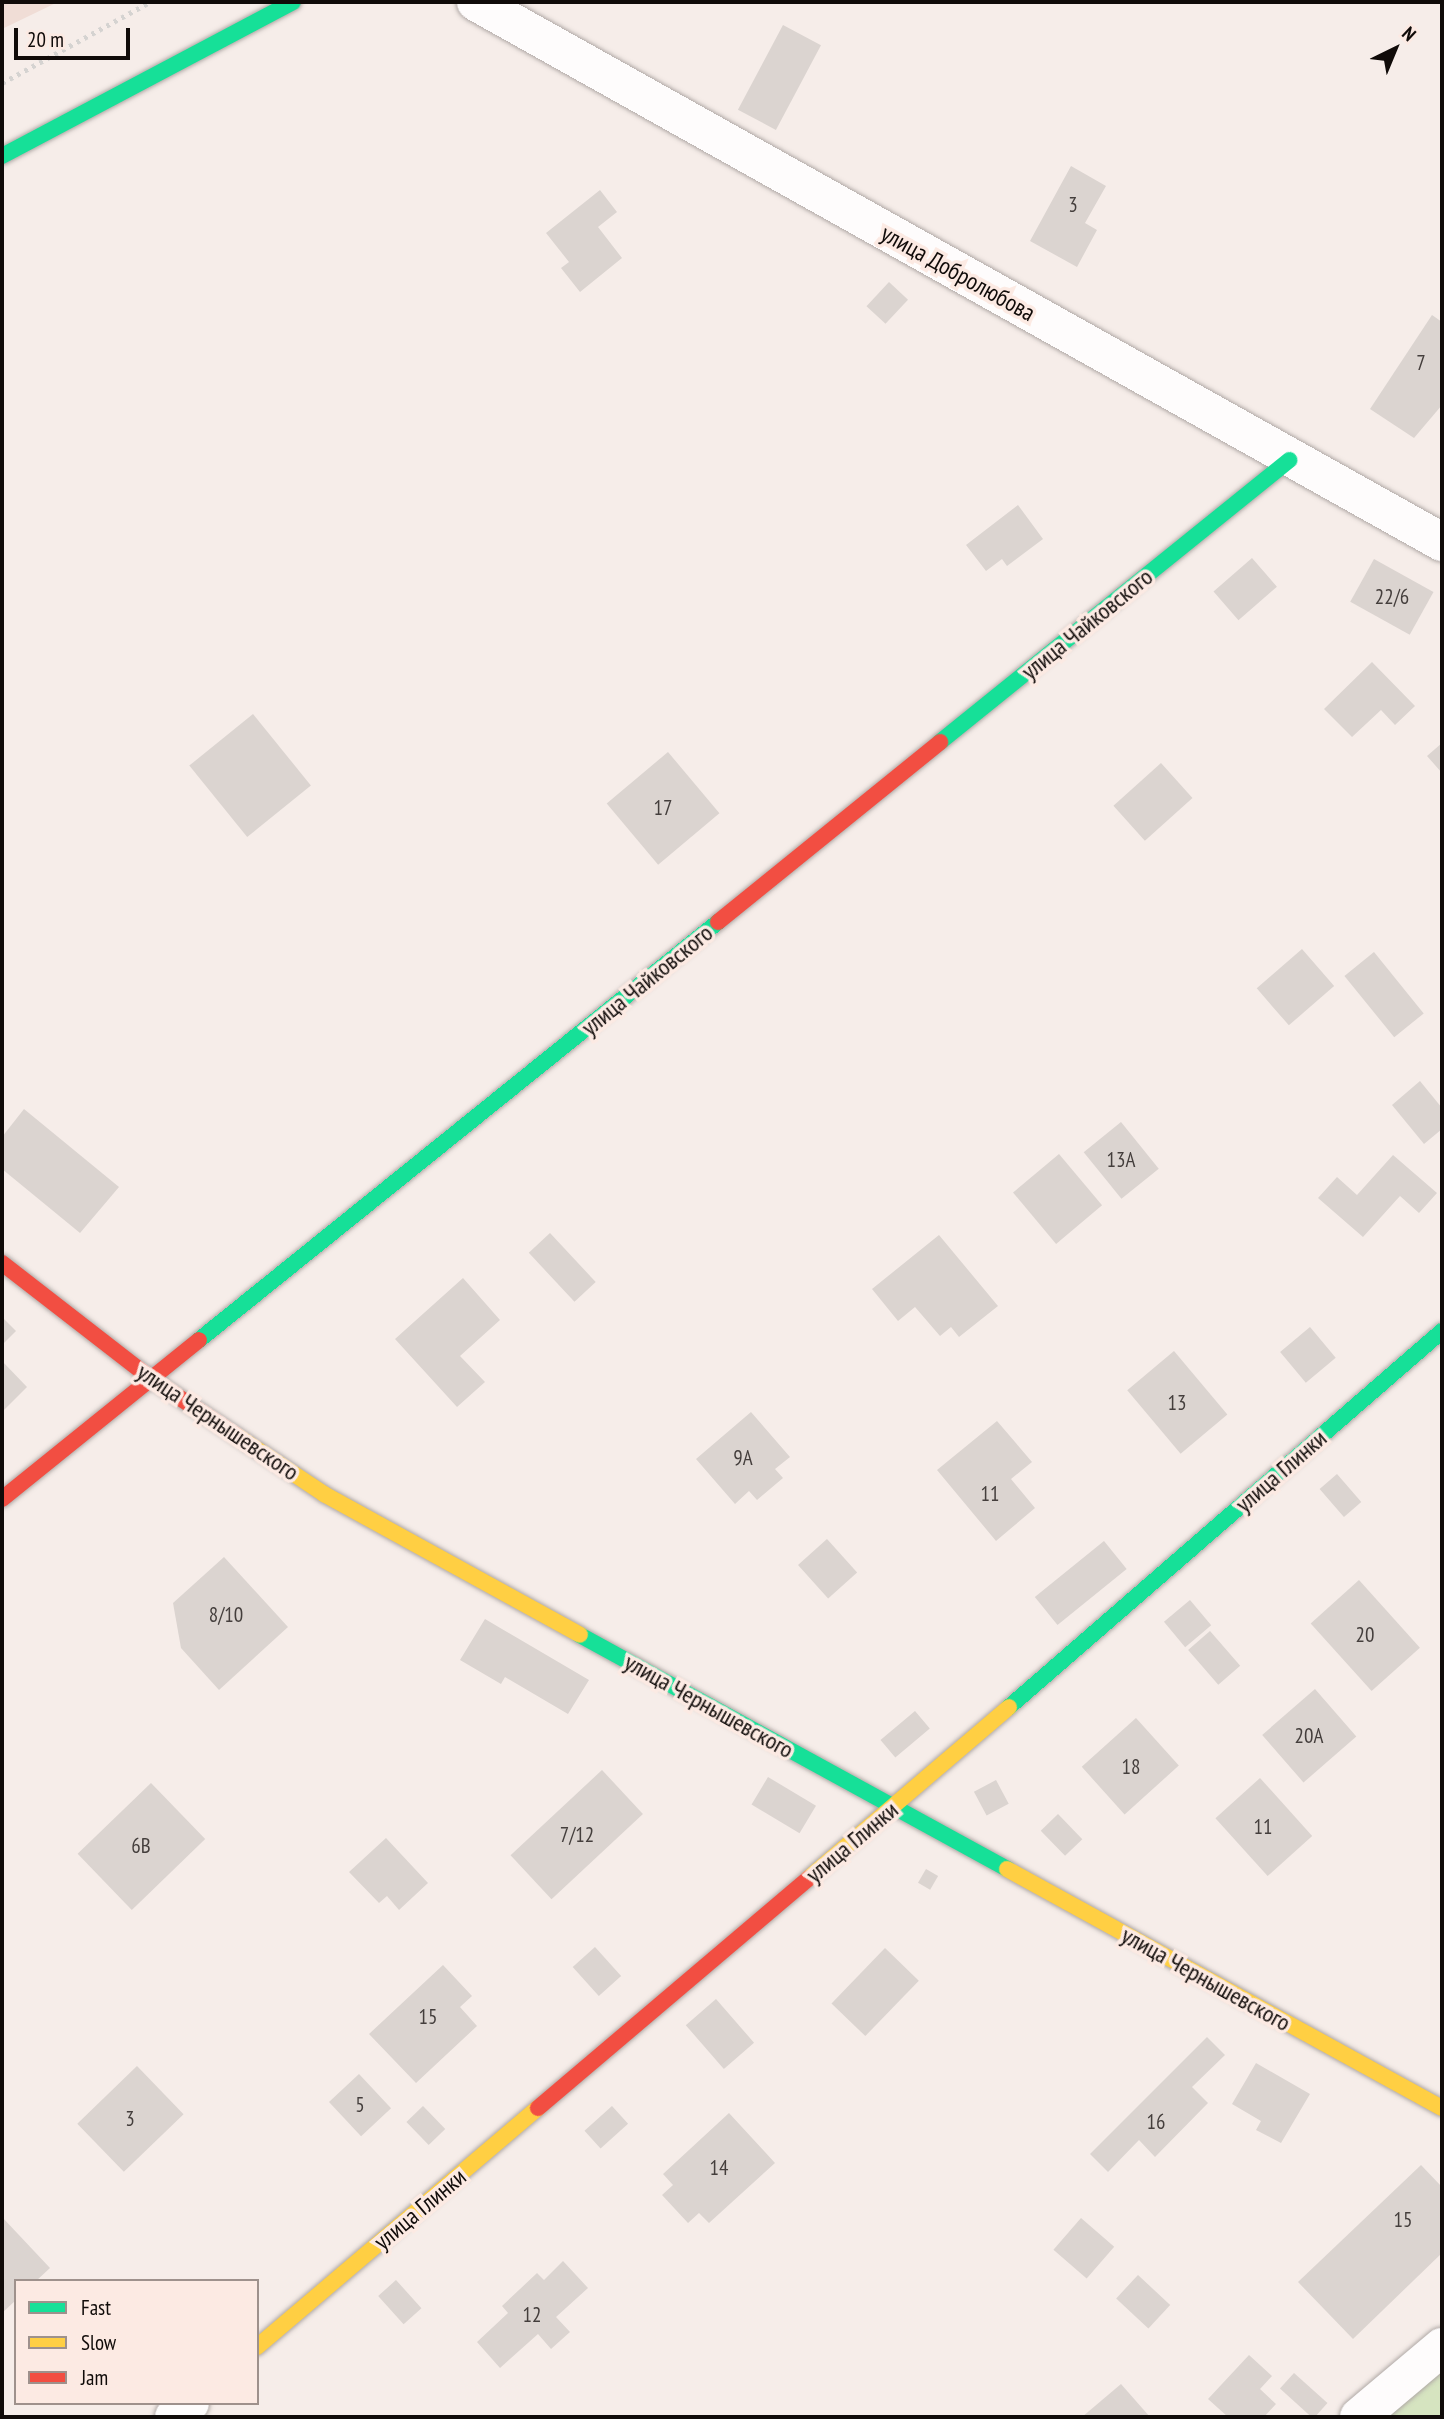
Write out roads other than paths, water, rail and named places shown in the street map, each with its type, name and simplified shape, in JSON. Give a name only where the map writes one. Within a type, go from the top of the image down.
[{"type":"street","points":[[2,156],[293,2]]},
{"type":"street","name":"улица Добролюбова","points":[[476,2],[1290,460],[1442,542]]},
{"type":"street","name":"улица Чайковского","points":[[2,1499],[153,1380],[1290,460]]},
{"type":"street","name":"улица Чернышевского","points":[[2,1263],[153,1380],[324,1494],[1442,2108]]},
{"type":"street","name":"улица Глинки","points":[[259,2345],[893,1807],[1442,1331]]},
{"type":"street","points":[[1359,2417],[1442,2347]]},
{"type":"street","points":[[174,2417],[188,2405]]}]
